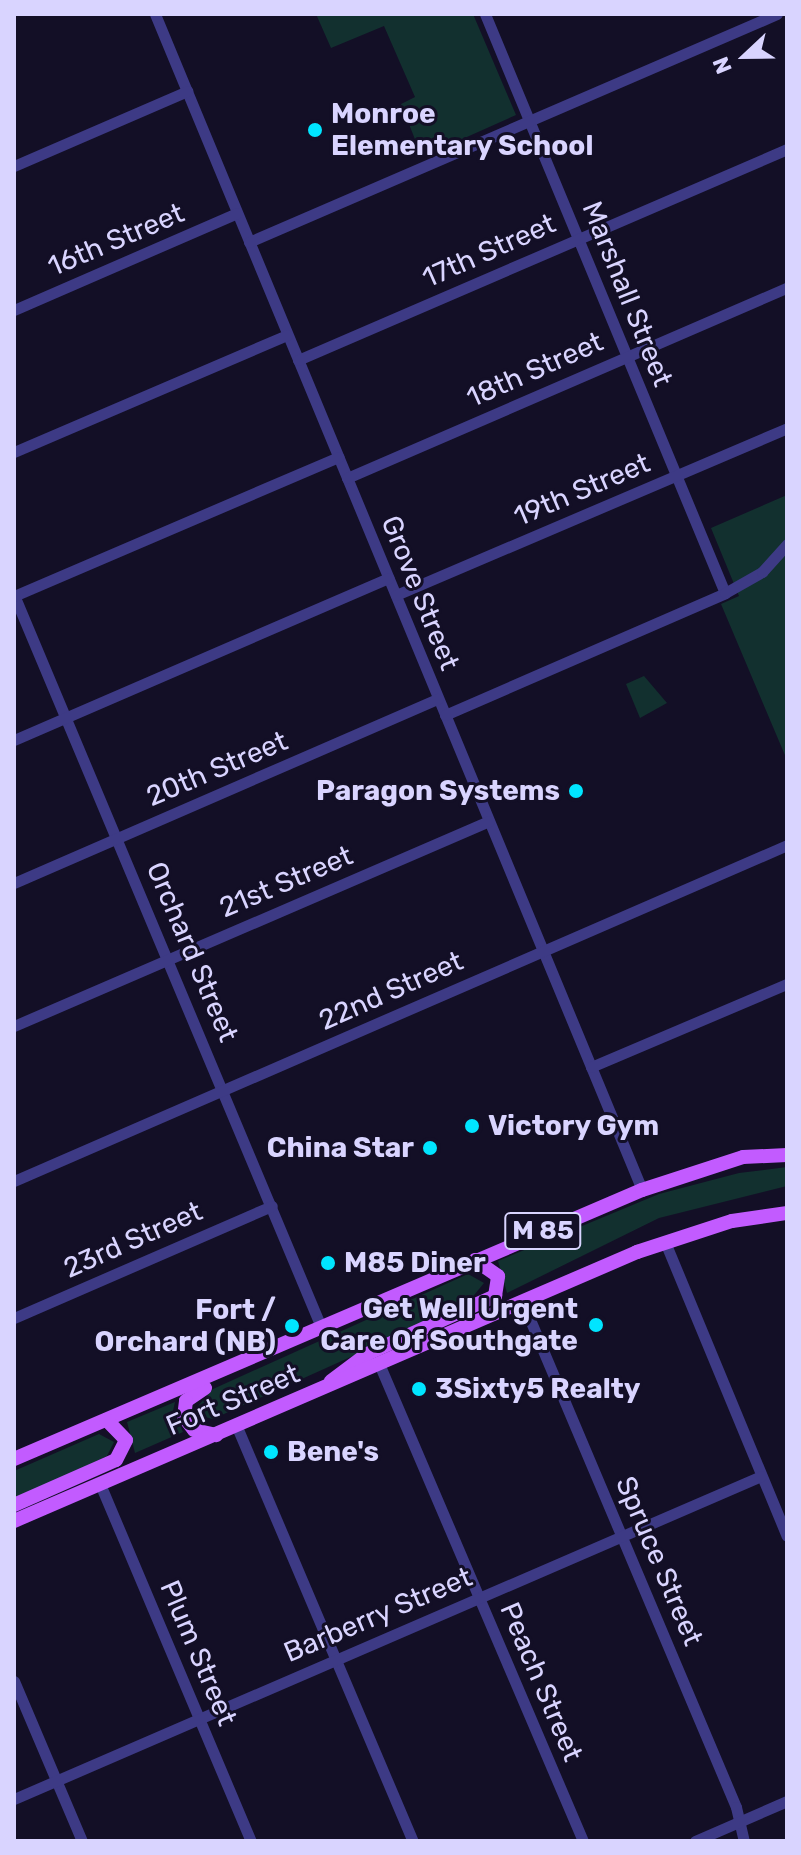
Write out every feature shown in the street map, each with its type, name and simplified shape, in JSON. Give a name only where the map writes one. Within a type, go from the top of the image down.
[{"type":"main road","name":"Fort Street","points":[[14,1459],[642,1190],[743,1157],[787,1155]]},
{"type":"main road","name":"Fort Street","points":[[14,1521],[665,1242],[732,1221],[787,1213]]},
{"type":"main road","points":[[312,1395],[367,1354],[495,1296],[498,1276],[475,1260]]},
{"type":"main road","points":[[219,1435],[203,1433],[187,1422],[183,1410],[190,1397],[332,1332],[365,1308]]},
{"type":"main road","points":[[14,1505],[116,1460],[126,1440],[107,1420]]},
{"type":"street","name":"Grove Street","points":[[155,14],[642,1190]]},
{"type":"street","name":"Marshall Street","points":[[485,14],[725,593]]},
{"type":"street","points":[[249,242],[777,14]]},
{"type":"street","points":[[14,166],[187,91]]},
{"type":"street","name":"17th Street","points":[[298,360],[787,149]]},
{"type":"street","name":"16th Street","points":[[14,310],[237,213]]},
{"type":"street","name":"18th Street","points":[[347,478],[787,288]]},
{"type":"street","points":[[14,452],[287,335]]},
{"type":"street","name":"19th Street","points":[[396,595],[787,428]]},
{"type":"street","points":[[14,595],[338,457]]},
{"type":"street","points":[[445,715],[725,593],[762,572],[787,544]]},
{"type":"street","points":[[14,740],[388,578]]},
{"type":"street","name":"Orchard Street","points":[[14,595],[322,1329]]},
{"type":"street","name":"20th Street","points":[[14,883],[438,699]]},
{"type":"street","name":"21st Street","points":[[14,1026],[489,821]]},
{"type":"street","name":"22nd Street","points":[[14,1181],[787,845]]},
{"type":"street","points":[[591,1067],[787,984]]},
{"type":"street","name":"23rd Street","points":[[14,1318],[272,1206]]},
{"type":"street","points":[[665,1242],[787,1536]]},
{"type":"street","name":"Spruce Street","points":[[523,1303],[622,1536],[739,1822],[744,1841]]},
{"type":"street","name":"Peach Street","points":[[380,1366],[583,1841]]},
{"type":"street","points":[[237,1427],[413,1841]]},
{"type":"street","name":"Barberry Street","points":[[14,1799],[761,1476]]},
{"type":"street","name":"Plum Street","points":[[100,1484],[251,1841]]},
{"type":"street","points":[[14,1681],[82,1841]]},
{"type":"street","points":[[695,1841],[787,1801]]},
{"type":"green space","points":[[316,14],[473,14],[516,115],[422,157],[401,104],[415,97],[384,26],[331,48]]},
{"type":"green space","points":[[787,495],[787,760],[721,604],[739,596],[711,528]]},
{"type":"green space","points":[[644,676],[667,703],[640,718],[626,684]]},
{"type":"green space","points":[[787,1167],[787,1186],[659,1218],[507,1293],[498,1261],[659,1194],[739,1173]]},
{"type":"green space","points":[[468,1274],[484,1283],[466,1305],[213,1419],[197,1415],[198,1406],[213,1389]]},
{"type":"green space","points":[[175,1402],[173,1411],[183,1432],[135,1453],[127,1422]]},
{"type":"green space","points":[[99,1434],[114,1442],[107,1456],[14,1501],[14,1471]]},
{"type":"place","name":"Monroe Elementary School","points":[[315,130]]},
{"type":"place","name":"Paragon Systems","points":[[576,791]]},
{"type":"place","name":"Victory Gym","points":[[472,1126]]},
{"type":"place","name":"China Star","points":[[430,1148]]},
{"type":"place","name":"M85 Diner","points":[[328,1263]]},
{"type":"place","name":"Get Well Urgent Care Of Southgate","points":[[596,1325]]},
{"type":"place","name":"Fort / Orchard (NB)","points":[[292,1326]]},
{"type":"place","name":"3Sixty5 Realty","points":[[419,1389]]},
{"type":"place","name":"Bene's","points":[[271,1452]]}]
